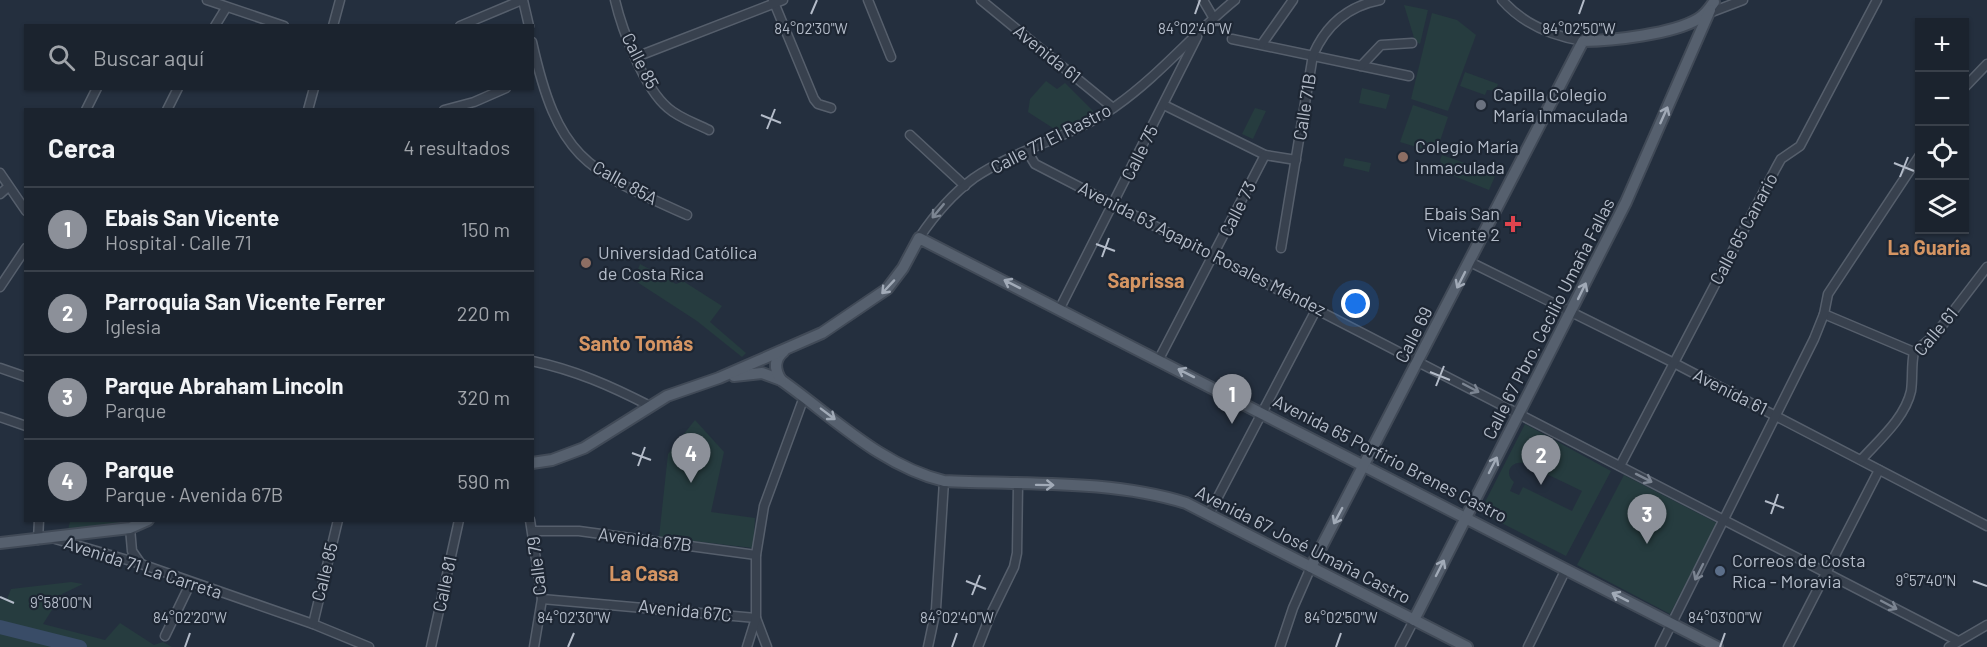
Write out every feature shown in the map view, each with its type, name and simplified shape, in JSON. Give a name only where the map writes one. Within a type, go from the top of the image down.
[{"type":"main road","points":[[1683,25],[1704,14],[1715,1]]},
{"type":"main road","name":"Calle 67 Pbro. Cecilio Umaña Fallas","points":[[1414,620],[1626,202],[1715,1]]},
{"type":"main road","points":[[1583,41],[1631,37],[1683,25],[1696,28],[1697,40]]},
{"type":"main road","name":"Calle 69","points":[[1311,567],[1366,465],[1583,41]]},
{"type":"main road","points":[[534,463],[552,460],[584,448],[667,396],[719,378],[787,349],[839,322],[888,289],[903,268],[919,238]]},
{"type":"main road","name":"Avenida 65 Porfirio Brenes Castro","points":[[919,238],[1060,308],[1717,647]]},
{"type":"main road","points":[[780,380],[775,366],[781,353],[787,349]]},
{"type":"main road","name":"Avenida 67 José Umaña Castro","points":[[719,378],[762,373],[780,380],[895,463],[922,476],[944,481],[1088,486],[1144,492],[1186,503],[1467,647]]},
{"type":"main road","points":[[0,543],[130,528],[144,522]]},
{"type":"street","points":[[207,0],[278,24]]},
{"type":"street","points":[[334,24],[340,0]]},
{"type":"street","points":[[465,24],[523,0],[529,24]]},
{"type":"street","name":"Calle 85","points":[[615,0],[620,22],[652,89],[667,108],[709,130]]},
{"type":"street","points":[[868,0],[891,57]]},
{"type":"street","name":"Avenida 61","points":[[981,0],[1113,108]]},
{"type":"street","points":[[1203,0],[1213,17]]},
{"type":"street","name":"Calle 77 El Rastro","points":[[919,238],[937,210],[975,178],[1050,142],[1113,108],[1155,77],[1201,28],[1235,0]]},
{"type":"street","points":[[1262,44],[1293,0]]},
{"type":"street","name":"Calle 71B","points":[[1281,249],[1313,55],[1318,42],[1334,22],[1356,7],[1380,0]]},
{"type":"street","points":[[1502,0],[1519,16],[1536,27],[1583,41]]},
{"type":"street","points":[[1709,13],[1743,0]]},
{"type":"street","name":"Calle 65 Canario","points":[[1620,466],[1776,168],[1781,159],[1800,146],[1877,0]]},
{"type":"street","points":[[636,57],[777,1],[814,99],[818,104],[831,108]]},
{"type":"street","points":[[216,24],[226,8]]},
{"type":"street","name":"Calle 75","points":[[1060,308],[1201,28]]},
{"type":"street","points":[[1232,39],[1408,76]]},
{"type":"street","points":[[1361,66],[1381,45],[1412,44]]},
{"type":"street","name":"Calle 85A","points":[[534,59],[536,76],[552,112],[564,136],[579,155],[615,182],[687,215]]},
{"type":"street","points":[[1969,84],[1987,64]]},
{"type":"street","points":[[87,108],[96,90]]},
{"type":"street","points":[[168,108],[177,90]]},
{"type":"street","points":[[309,108],[313,90]]},
{"type":"street","points":[[452,108],[474,102],[502,90]]},
{"type":"street","points":[[1164,105],[1265,155],[1296,160]]},
{"type":"street","points":[[910,135],[965,186]]},
{"type":"street","name":"Avenida 63 Agapito Rosales Méndez","points":[[1027,152],[1035,164],[1958,641]]},
{"type":"street","name":"Calle 73","points":[[1159,359],[1265,155]]},
{"type":"street","points":[[1660,647],[1725,520],[1824,314],[1828,294],[1915,163]]},
{"type":"street","points":[[0,173],[24,208]]},
{"type":"street","points":[[0,194],[8,187]]},
{"type":"street","points":[[0,287],[24,251]]},
{"type":"street","name":"Avenida 61","points":[[1470,262],[1674,363],[1987,526]]},
{"type":"street","name":"Calle 61","points":[[1861,460],[1898,418],[1906,403],[1911,390],[1914,352],[1935,335],[1987,267]]},
{"type":"street","points":[[1209,514],[1317,308]]},
{"type":"street","points":[[1824,314],[1914,352]]},
{"type":"street","points":[[534,362],[565,368],[603,382],[650,406]]},
{"type":"street","points":[[0,368],[24,376]]},
{"type":"street","points":[[747,647],[756,618],[756,555],[764,506],[804,397]]},
{"type":"street","points":[[0,417],[24,425]]},
{"type":"street","points":[[1788,647],[1880,470]]},
{"type":"street","points":[[928,647],[936,609],[944,481]]},
{"type":"street","points":[[978,647],[1014,567],[1017,553],[1018,485]]},
{"type":"street","points":[[38,540],[39,522]]},
{"type":"street","name":"Calle 85","points":[[313,624],[338,522]]},
{"type":"street","name":"Calle 81","points":[[431,647],[459,522]]},
{"type":"street","name":"Calle 79","points":[[531,522],[542,599],[534,647]]},
{"type":"street","points":[[130,528],[132,551],[141,564]]},
{"type":"street","name":"Avenida 67B","points":[[533,531],[579,531],[756,555]]},
{"type":"street","name":"Avenida 71 La Carreta","points":[[52,538],[141,564],[313,624],[369,647]]},
{"type":"street","name":"Calle 69","points":[[1281,647],[1293,608],[1311,567]]},
{"type":"street","points":[[1528,647],[1566,569]]},
{"type":"street","points":[[165,636],[191,582]]},
{"type":"street","name":"Avenida 67C","points":[[542,599],[756,618]]},
{"type":"street","points":[[756,618],[767,647]]},
{"type":"street","name":"Calle 67 Pbro. Cecilio Umaña Fallas","points":[[1400,647],[1414,620]]},
{"type":"street","points":[[1949,647],[1987,625]]},
{"type":"green space","points":[[1404,5],[1428,10],[1420,44],[1415,41]]},
{"type":"green space","points":[[1432,13],[1457,20],[1476,35],[1448,111],[1411,99]]},
{"type":"green space","points":[[1465,72],[1498,84],[1495,91],[1487,90],[1485,95],[1460,86]]},
{"type":"green space","points":[[1046,81],[1057,89],[1065,83],[1095,113],[1059,132],[1028,112],[1030,99]]},
{"type":"green space","points":[[1362,88],[1390,95],[1386,109],[1359,103]]},
{"type":"green space","points":[[1413,105],[1448,117],[1436,153],[1400,142]]},
{"type":"green space","points":[[1255,108],[1266,111],[1253,139],[1242,134]]},
{"type":"green space","points":[[1442,155],[1496,174],[1489,190],[1444,172],[1440,160]]},
{"type":"green space","points":[[1345,158],[1371,163],[1369,172],[1343,166]]},
{"type":"green space","points":[[640,264],[676,284],[683,281],[722,306],[710,322],[746,353],[742,357],[697,321],[634,280]]},
{"type":"green space","points":[[695,420],[724,452],[711,512],[755,518],[753,548],[659,537],[668,454]]},
{"type":"green space","points":[[1525,424],[1611,471],[1566,556],[1480,512]],"holes":[[[1528,454],[1536,458],[1532,467],[1582,491],[1572,511],[1523,487],[1519,495],[1510,491],[1514,482],[1509,475],[1512,466],[1523,463]]]},
{"type":"green space","points":[[1624,475],[1717,523],[1670,614],[1577,565]]},
{"type":"green space","points":[[70,522],[123,522],[123,523],[68,530]]},
{"type":"green space","points":[[71,582],[83,584],[62,594],[43,624],[105,640],[120,623],[154,645],[163,642],[172,647],[0,647],[0,600],[7,599],[11,589]]},
{"type":"waterway","points":[[0,627],[80,647]]},
{"type":"place","name":"Capilla Colegio María Inmaculada","points":[[1481,105]]},
{"type":"place","name":"Colegio María Inmaculada","points":[[1403,157]]},
{"type":"place","name":"Ebais San Vicente 2","points":[[1513,224]]},
{"type":"place","name":"Universidad Católica de Costa Rica","points":[[586,263]]},
{"type":"place","name":"Ebais San Vicente","points":[[1232,424]]},
{"type":"place","name":"Parque","points":[[691,483]]},
{"type":"place","name":"Parroquia San Vicente Ferrer","points":[[1541,485]]},
{"type":"place","name":"Parque Abraham Lincoln","points":[[1647,544]]},
{"type":"place","name":"Correos de Costa Rica - Moravia","points":[[1720,571]]},
{"type":"district","name":"La Guaria","points":[[1929,248]]},
{"type":"district","name":"Saprissa","points":[[1146,281]]},
{"type":"district","name":"Santo Tomás","points":[[636,344]]},
{"type":"district","name":"La Casa","points":[[644,574]]}]
